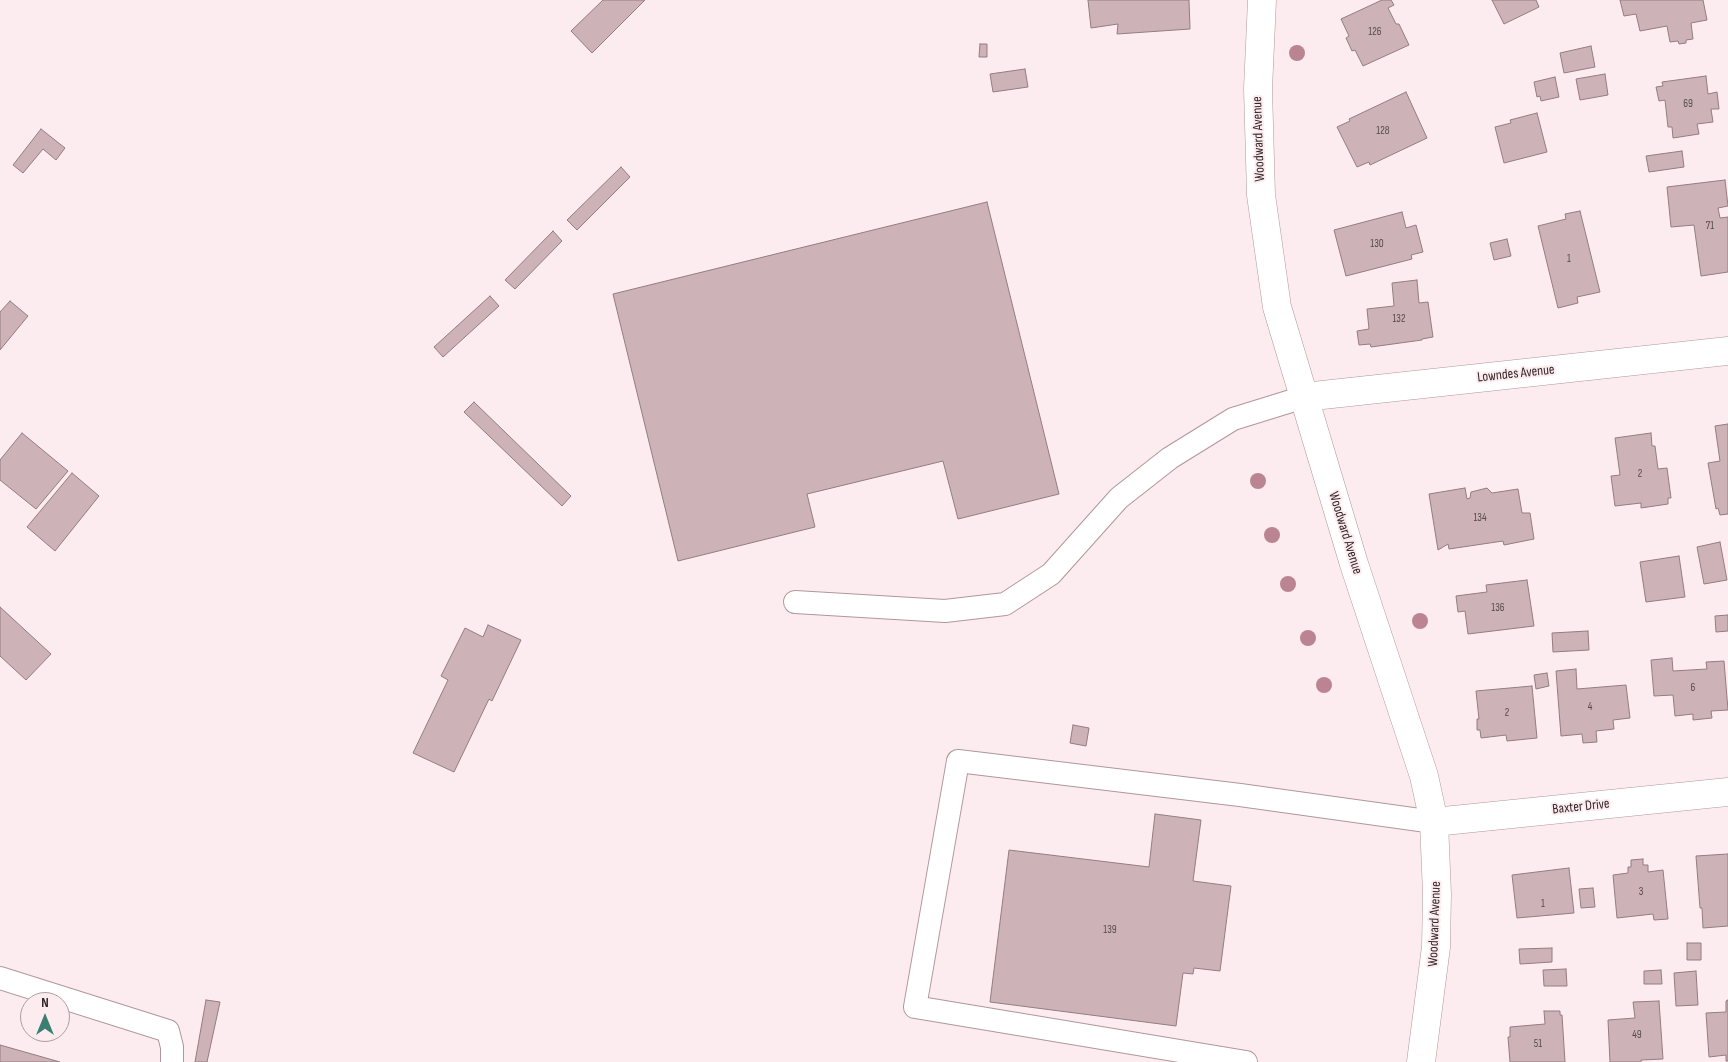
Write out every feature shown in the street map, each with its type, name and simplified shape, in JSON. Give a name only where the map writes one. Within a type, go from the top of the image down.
[{"type":"street","name":"Woodward Avenue","points":[[1262,0],[1258,89],[1261,195],[1276,308],[1354,564],[1424,776],[1434,822],[1437,894],[1436,947],[1420,1062]]},
{"type":"street","name":"Lowndes Avenue","points":[[1304,397],[1728,351]]},
{"type":"street","name":"Baxter Drive","points":[[1434,822],[1728,792]]},
{"type":"lane","points":[[794,602],[946,611],[1005,604],[1051,574],[1118,498],[1170,458],[1233,419],[1304,397]]},
{"type":"lane","points":[[1246,1062],[915,1007],[958,761],[1240,795],[1434,822]]},
{"type":"lane","points":[[0,978],[168,1031],[172,1047],[172,1062]]},
{"type":"building","points":[[603,0],[645,0],[592,53],[571,31]]},
{"type":"building","points":[[1088,0],[1189,0],[1190,29],[1117,34],[1118,24],[1091,28]]},
{"type":"building","points":[[1382,0],[1391,0],[1394,5],[1388,8],[1396,24],[1399,24],[1409,45],[1363,66],[1355,50],[1352,51],[1346,38],[1349,36],[1341,19]]},
{"type":"building","points":[[1492,0],[1536,0],[1539,7],[1504,24]]},
{"type":"building","points":[[1620,0],[1703,0],[1707,20],[1691,23],[1693,39],[1679,44],[1678,41],[1670,42],[1667,26],[1640,31],[1636,14],[1624,16]]},
{"type":"building","points":[[980,44],[987,44],[987,57],[979,57]]},
{"type":"building","points":[[1591,46],[1595,67],[1564,73],[1560,53]]},
{"type":"building","points":[[1025,69],[1028,87],[993,92],[990,74]]},
{"type":"building","points":[[1605,74],[1608,95],[1580,100],[1576,79]]},
{"type":"building","points":[[1706,76],[1708,94],[1717,92],[1719,109],[1711,109],[1713,122],[1697,124],[1699,134],[1673,138],[1672,127],[1668,127],[1665,100],[1659,101],[1656,87],[1663,86],[1662,82]]},
{"type":"building","points":[[1555,77],[1559,97],[1541,101],[1540,96],[1537,97],[1534,82]]},
{"type":"building","points":[[1406,92],[1427,138],[1370,165],[1369,162],[1357,167],[1337,127],[1350,121],[1349,119]]},
{"type":"building","points":[[1537,113],[1547,152],[1504,163],[1495,127],[1511,123],[1510,120]]},
{"type":"building","points":[[41,129],[65,148],[56,160],[43,149],[23,173],[13,165]]},
{"type":"building","points":[[1682,151],[1684,167],[1649,172],[1646,156]]},
{"type":"building","points":[[621,167],[630,177],[577,230],[567,220]]},
{"type":"building","points":[[1725,180],[1728,206],[1718,208],[1720,218],[1728,217],[1728,272],[1701,276],[1694,225],[1671,227],[1667,187]]},
{"type":"building","points":[[987,202],[1059,494],[958,519],[943,461],[807,494],[815,527],[678,561],[613,294]]},
{"type":"building","points":[[1580,211],[1600,292],[1577,297],[1578,303],[1558,308],[1538,226],[1566,219],[1565,214]]},
{"type":"building","points":[[1402,212],[1406,228],[1416,225],[1423,252],[1411,255],[1412,259],[1346,276],[1334,230]]},
{"type":"building","points":[[553,231],[562,241],[515,289],[505,280]]},
{"type":"building","points":[[1507,239],[1511,256],[1494,260],[1490,243]]},
{"type":"building","points":[[1417,280],[1419,303],[1428,302],[1433,337],[1371,347],[1370,344],[1359,345],[1357,331],[1369,329],[1367,309],[1394,306],[1392,283]]},
{"type":"building","points":[[490,296],[499,306],[443,357],[434,347]]},
{"type":"building","points":[[10,301],[28,316],[0,350],[0,312]]},
{"type":"building","points":[[474,402],[571,496],[562,506],[464,412]]},
{"type":"building","points":[[1728,424],[1728,514],[1720,515],[1718,508],[1716,509],[1708,463],[1720,461],[1715,426]]},
{"type":"building","points":[[22,433],[68,471],[36,509],[0,480],[0,460]]},
{"type":"building","points":[[1651,433],[1658,469],[1667,468],[1671,498],[1668,498],[1668,504],[1641,508],[1641,503],[1615,506],[1611,476],[1620,475],[1615,438]]},
{"type":"building","points":[[72,473],[99,496],[55,551],[27,527]]},
{"type":"building","points":[[1465,488],[1467,499],[1470,498],[1471,492],[1487,488],[1492,493],[1518,489],[1522,513],[1530,513],[1534,539],[1504,545],[1503,541],[1449,549],[1448,544],[1438,550],[1429,494]]},
{"type":"building","points":[[1720,542],[1727,580],[1704,584],[1697,547]]},
{"type":"building","points":[[1679,556],[1685,597],[1646,602],[1640,562]]},
{"type":"building","points":[[1527,580],[1534,626],[1468,634],[1465,611],[1458,612],[1456,596],[1487,592],[1486,585]]},
{"type":"building","points":[[0,607],[51,654],[26,680],[0,656]]},
{"type":"building","points":[[1728,615],[1728,631],[1716,632],[1715,616]]},
{"type":"building","points":[[488,625],[521,640],[492,701],[489,699],[454,772],[413,753],[448,680],[441,676],[465,628],[483,637]]},
{"type":"building","points":[[1588,631],[1589,650],[1553,652],[1552,633]]},
{"type":"building","points":[[1672,658],[1673,671],[1707,669],[1706,662],[1724,661],[1728,710],[1711,711],[1712,718],[1693,720],[1693,714],[1675,716],[1673,695],[1654,696],[1651,660]]},
{"type":"building","points":[[1576,669],[1577,689],[1626,685],[1630,718],[1613,720],[1614,729],[1596,731],[1597,742],[1583,743],[1582,734],[1561,736],[1556,671]]},
{"type":"building","points":[[1547,673],[1549,686],[1536,689],[1534,675]]},
{"type":"building","points":[[1532,686],[1537,738],[1507,741],[1506,735],[1481,738],[1480,730],[1477,730],[1477,719],[1479,719],[1476,691]]},
{"type":"building","points":[[1073,725],[1089,728],[1086,746],[1070,743]]},
{"type":"building","points":[[1155,814],[1201,820],[1193,881],[1231,886],[1220,971],[1194,968],[1193,974],[1183,973],[1176,1026],[990,1002],[1009,850],[1149,867]]},
{"type":"building","points":[[1728,854],[1728,926],[1703,928],[1696,856]]},
{"type":"building","points":[[1643,859],[1643,865],[1648,865],[1648,872],[1663,870],[1668,919],[1654,920],[1653,914],[1617,918],[1613,875],[1628,873],[1628,867],[1631,867],[1631,860]]},
{"type":"building","points":[[1569,868],[1574,913],[1517,918],[1512,875]]},
{"type":"building","points":[[1593,888],[1595,907],[1581,908],[1579,889]]},
{"type":"building","points":[[1687,943],[1701,943],[1701,960],[1687,960]]},
{"type":"building","points":[[1552,948],[1552,962],[1520,964],[1519,949]]},
{"type":"building","points":[[1566,969],[1567,986],[1544,986],[1543,970]]},
{"type":"building","points":[[1661,970],[1662,984],[1644,984],[1644,971]]},
{"type":"building","points":[[1696,971],[1698,1005],[1676,1006],[1674,973]]},
{"type":"building","points":[[206,1000],[220,1002],[207,1062],[195,1062]]},
{"type":"building","points":[[1728,1000],[1728,1061],[1726,1061],[1726,1055],[1709,1057],[1706,1013],[1726,1012],[1726,1001]]},
{"type":"building","points":[[1659,1001],[1663,1059],[1641,1060],[1641,1062],[1610,1062],[1608,1020],[1635,1018],[1633,1002]]},
{"type":"building","points":[[1544,1011],[1560,1011],[1560,1015],[1562,1015],[1565,1062],[1510,1062],[1508,1037],[1510,1037],[1510,1027],[1545,1024]]},
{"type":"building","points":[[0,1045],[60,1062],[0,1062]]}]
